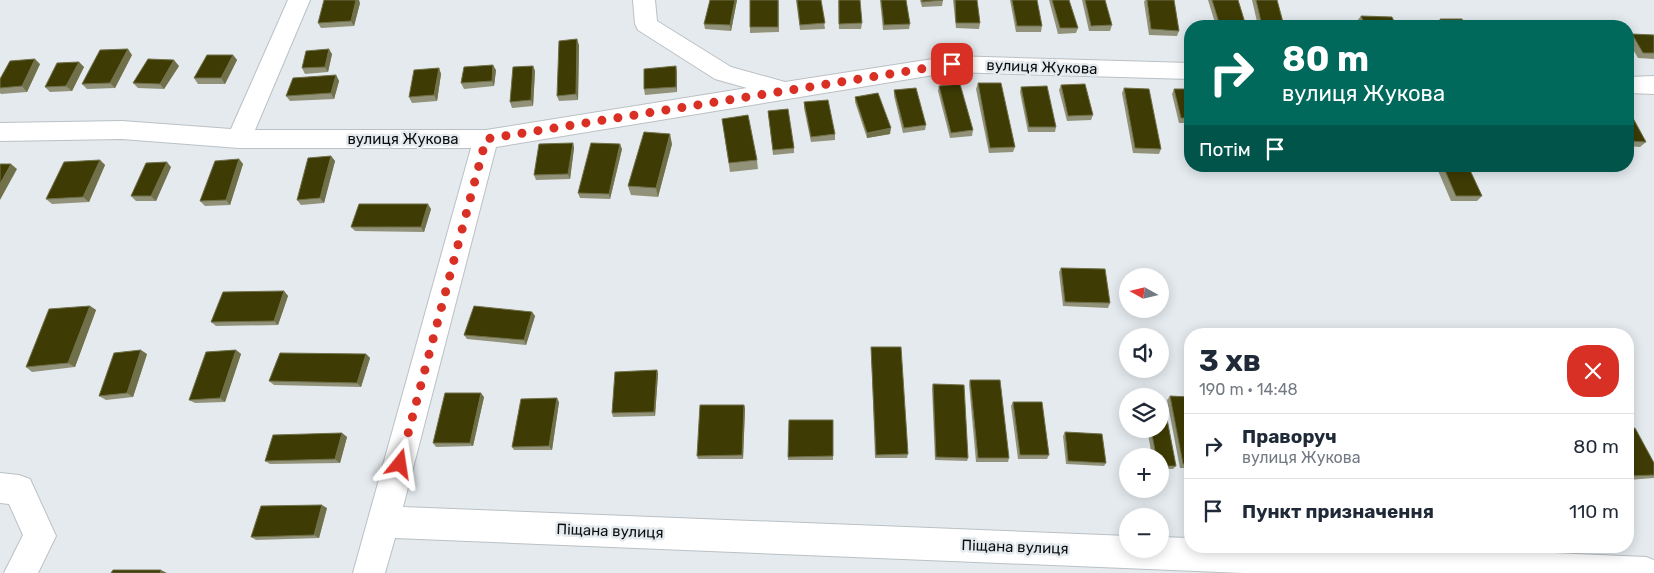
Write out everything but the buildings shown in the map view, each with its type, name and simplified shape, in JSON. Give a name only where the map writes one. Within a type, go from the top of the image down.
[{"type":"street","points":[[239,139],[298,0]]},
{"type":"street","points":[[644,0],[646,24],[675,44],[724,73],[785,90]]},
{"type":"street","name":"вулиця Жукова","points":[[0,132],[122,130],[239,139],[486,139],[952,64],[1184,71]]},
{"type":"street","points":[[1634,84],[1654,85]]},
{"type":"street","points":[[369,573],[486,139]]},
{"type":"street","points":[[0,488],[19,490],[40,536],[20,573]]},
{"type":"street","name":"Піщана вулиця","points":[[384,522],[1646,573]]},
{"type":"route","points":[[400,464],[486,139],[952,64]]}]
